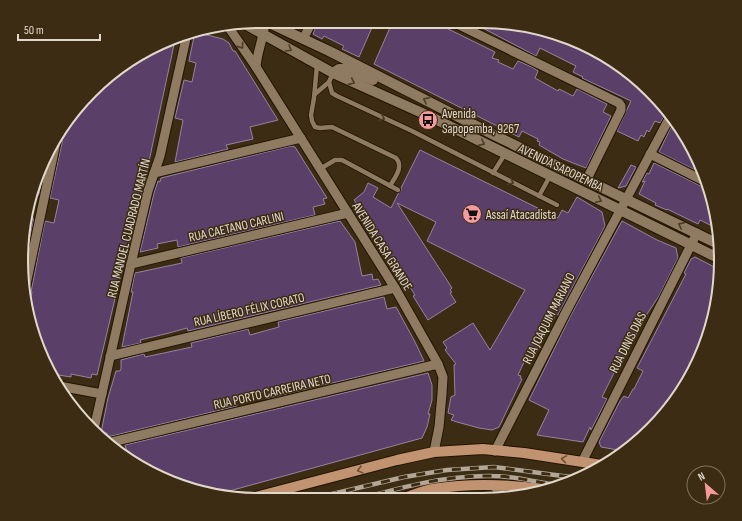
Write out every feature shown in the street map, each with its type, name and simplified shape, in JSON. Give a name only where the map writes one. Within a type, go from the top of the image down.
[{"type":"main road","name":"AVENIDA SAPOPEMBA","points":[[252,28],[317,64],[331,78],[431,117],[714,256]]},
{"type":"main road","name":"AVENIDA SAPOPEMBA","points":[[280,28],[713,241]]},
{"type":"main road","points":[[331,78],[339,69],[344,69],[406,90]]},
{"type":"main road","points":[[274,493],[397,460],[434,452],[483,449],[594,464]]},
{"type":"main road","points":[[421,493],[466,485],[493,485],[526,489]]},
{"type":"street","points":[[256,67],[258,52],[264,35],[264,28]]},
{"type":"street","points":[[304,39],[309,28]]},
{"type":"street","points":[[465,28],[619,103],[621,110],[587,179]]},
{"type":"street","name":"AVENIDA CASA GRANDE","points":[[228,30],[256,67],[301,138],[395,288],[438,364],[443,376],[439,427],[434,452]]},
{"type":"street","name":"RUA MANOEL CUADRADO MARTÍN","points":[[95,424],[131,264],[154,173],[160,156],[186,40]]},
{"type":"street","name":"RUA JOAQUIM MARIANO","points":[[495,450],[566,312],[668,121]]},
{"type":"street","points":[[154,173],[301,138]]},
{"type":"street","points":[[650,154],[699,178]]},
{"type":"street","points":[[28,275],[53,156]]},
{"type":"street","name":"RUA CAETANO CARLINI","points":[[131,264],[348,213]]},
{"type":"street","name":"RUA DINIS DIAS","points":[[582,462],[697,233]]},
{"type":"street","name":"RUA LÍBERO FÉLIX CORATO","points":[[110,356],[395,288]]},
{"type":"street","name":"RUA PORTO CARREIRA NETO","points":[[115,441],[438,364]]},
{"type":"street","points":[[65,387],[102,394]]},
{"type":"street","points":[[493,485],[500,493]]},
{"type":"lane","points":[[317,64],[315,94],[311,114],[312,121],[315,126],[320,128],[332,127],[396,158],[400,167],[390,186]]},
{"type":"lane","points":[[315,94],[331,78]]},
{"type":"lane","points":[[331,78],[332,93],[337,96],[412,131],[557,205]]},
{"type":"lane","points":[[493,173],[505,154]]},
{"type":"lane","points":[[320,169],[335,160],[342,160],[398,190]]},
{"type":"lane","points":[[539,196],[550,176]]},
{"type":"building","points":[[316,28],[372,28],[359,57],[342,49],[344,46],[324,36],[322,39],[313,34]]},
{"type":"building","points":[[390,28],[446,28],[495,52],[492,58],[499,60],[498,62],[513,69],[518,61],[532,67],[538,71],[535,78],[558,91],[559,89],[573,96],[577,89],[607,104],[603,112],[611,116],[586,168],[563,159],[539,145],[540,142],[537,141],[538,139],[522,131],[519,137],[374,64]]},
{"type":"building","points":[[483,28],[497,28],[527,32],[556,40],[584,52],[611,67],[623,76],[646,96],[664,117],[660,123],[655,121],[649,132],[647,130],[644,137],[641,135],[638,141],[617,131],[631,101],[582,78],[583,77],[573,72],[576,66],[540,48],[536,56]]},
{"type":"building","points":[[205,35],[223,39],[229,43],[233,51],[235,51],[278,120],[250,127],[253,139],[226,145],[228,149],[175,162],[183,120],[175,118],[184,80],[192,82],[196,63],[189,61],[194,38]]},
{"type":"building","points":[[174,45],[145,180],[127,255],[125,256],[97,375],[92,374],[91,378],[71,374],[71,377],[58,375],[40,335],[31,297],[45,221],[54,223],[59,200],[50,198],[62,140],[67,131],[86,107],[107,86],[131,67],[144,59]]},
{"type":"building","points":[[671,126],[683,144],[695,170],[659,152]]},
{"type":"building","points":[[291,146],[295,147],[327,198],[323,199],[325,204],[313,207],[315,215],[178,247],[177,240],[157,244],[158,248],[140,252],[154,193],[158,181],[160,182],[161,178]]},
{"type":"building","points":[[420,150],[558,218],[562,210],[568,213],[577,197],[602,212],[605,226],[558,315],[556,314],[531,361],[526,358],[518,375],[521,376],[520,378],[522,379],[499,427],[492,430],[451,420],[454,415],[448,413],[451,397],[455,395],[454,365],[456,364],[445,350],[447,348],[443,342],[473,323],[490,350],[525,290],[427,241],[436,222],[397,203],[452,288],[450,290],[452,292],[450,293],[456,302],[428,320],[413,296],[415,295],[399,270],[396,271],[381,247],[383,245],[372,229],[374,228],[354,200],[364,192],[368,183],[378,188],[373,197],[391,208],[401,191],[401,188]]},
{"type":"building","points":[[654,163],[702,187],[711,226],[700,220],[698,224],[655,205],[656,203],[639,194],[645,181],[642,182],[647,173],[649,174]]},
{"type":"building","points":[[631,165],[636,167],[626,186],[618,188]]},
{"type":"building","points":[[42,182],[39,195],[38,195]]},
{"type":"building","points":[[32,218],[34,219],[28,246]]},
{"type":"building","points":[[340,221],[355,242],[362,276],[372,274],[373,280],[378,279],[381,285],[188,331],[187,328],[140,340],[141,343],[122,347],[133,292],[131,292],[135,273],[182,263],[181,258]]},
{"type":"building","points":[[622,221],[657,240],[676,248],[678,258],[659,296],[645,317],[618,370],[616,369],[602,397],[607,399],[583,442],[537,435],[549,410],[529,400],[571,315]]},
{"type":"building","points":[[695,257],[714,267],[714,276],[710,306],[706,321],[702,335],[690,363],[675,390],[646,425],[617,450],[601,447],[599,442],[620,401],[624,396],[628,398],[643,371],[637,368],[686,274],[684,273],[691,259]]},
{"type":"building","points":[[384,297],[387,309],[396,307],[424,361],[266,399],[264,392],[254,395],[254,392],[235,397],[237,406],[109,437],[107,433],[102,430],[108,398],[116,371],[120,371],[121,369],[121,360],[144,354],[145,357],[192,347],[191,343],[248,329],[250,335],[279,327],[278,322]]},
{"type":"building","points":[[428,373],[432,385],[432,400],[428,414],[430,414],[427,427],[422,438],[230,491],[215,489],[186,481],[158,469],[131,454],[127,451],[125,445]]},
{"type":"railway","points":[[336,493],[404,477],[447,470],[494,467],[567,476]]},
{"type":"railway","points":[[381,493],[458,477],[475,476],[508,477],[548,483]]},
{"type":"place","name":"Avenida Sapopemba, 9267","points":[[428,120]]},
{"type":"place","name":"Assaí Atacadista","points":[[472,214]]}]
